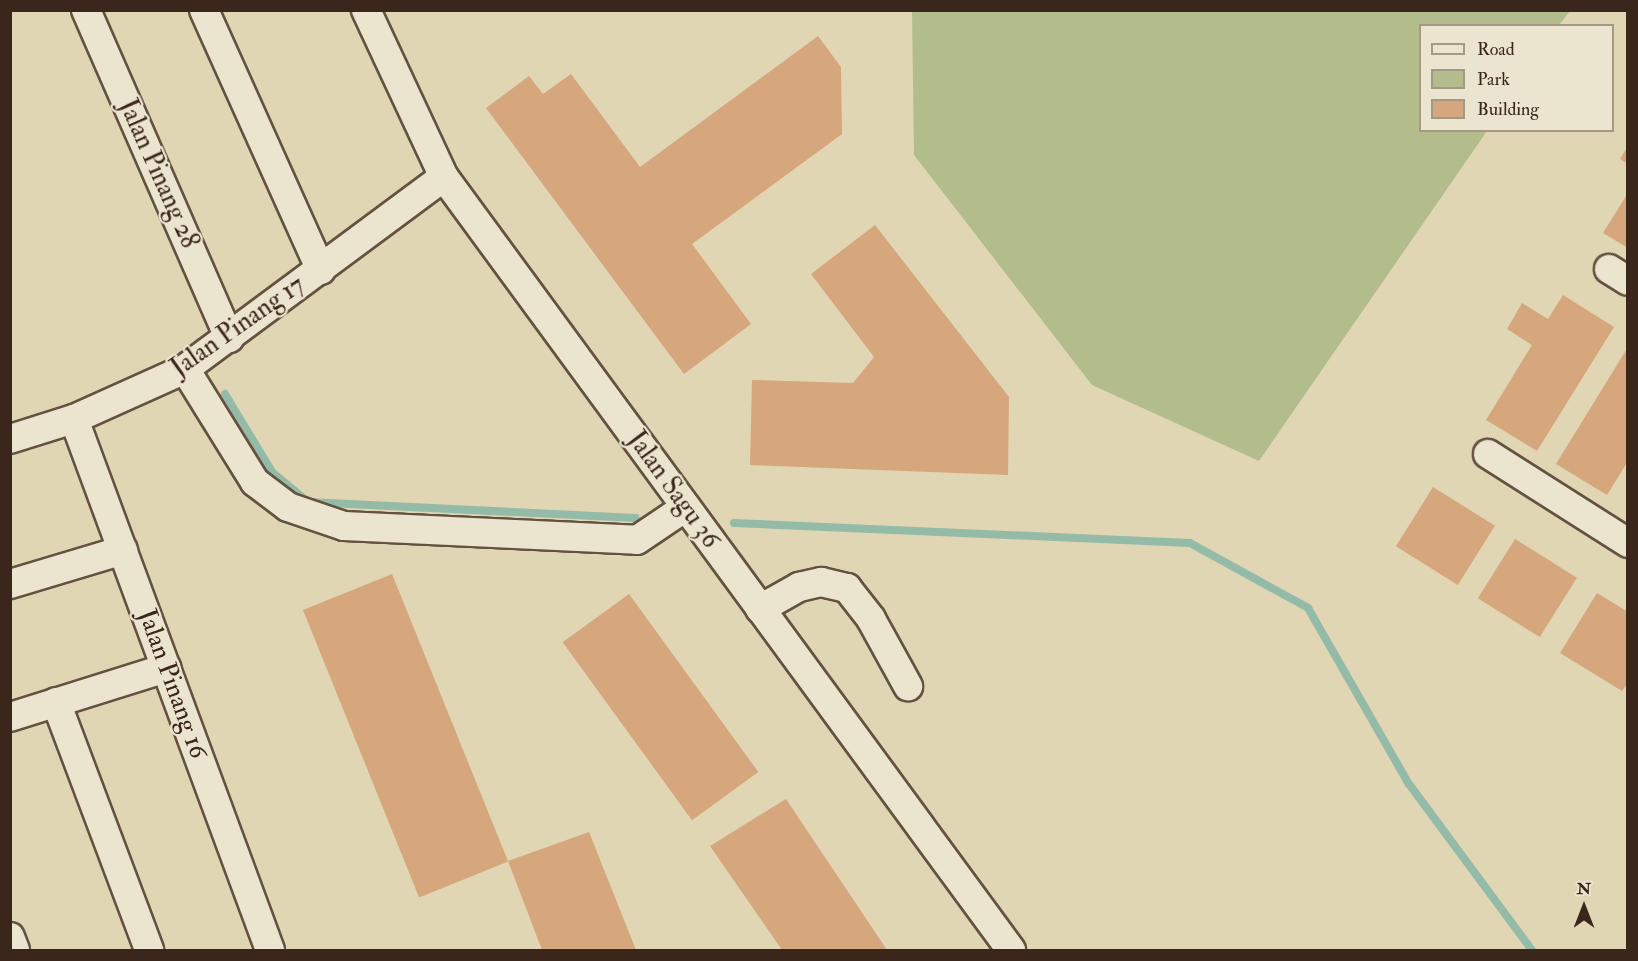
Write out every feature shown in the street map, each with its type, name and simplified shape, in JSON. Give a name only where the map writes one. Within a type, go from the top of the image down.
[{"type":"street","name":"Jalan Pinang 28","points":[[86,10],[229,338]]},
{"type":"street","points":[[204,10],[321,270]]},
{"type":"street","name":"Jalan Sagu 36","points":[[366,10],[444,177],[1011,951]]},
{"type":"street","name":"Jalan Pinang 17","points":[[10,439],[74,418],[185,369],[444,177]]},
{"type":"street","points":[[185,369],[255,482],[288,507],[344,526],[637,540],[686,507]]},
{"type":"street","name":"Jalan Pinang 16","points":[[74,418],[270,951]]},
{"type":"street","points":[[1488,454],[1628,543]]},
{"type":"street","points":[[10,584],[123,550]]},
{"type":"street","points":[[760,609],[799,587],[821,582],[847,588],[871,619],[908,686]]},
{"type":"street","points":[[10,717],[166,669]]},
{"type":"street","points":[[56,702],[149,951]]},
{"type":"street","points":[[10,937],[15,951]]},
{"type":"green space","points":[[912,10],[1570,11],[1560,24],[1419,24],[1419,132],[1486,132],[1259,461],[1092,385],[914,155]]},
{"type":"building","points":[[818,36],[841,67],[842,134],[692,244],[751,324],[684,374],[486,108],[529,76],[543,94],[571,74],[640,167]]},
{"type":"building","points":[[1628,146],[1628,164],[1620,159]]},
{"type":"building","points":[[1628,193],[1628,248],[1603,233]]},
{"type":"building","points":[[875,225],[1009,397],[1008,475],[750,465],[752,380],[853,383],[874,357],[811,274]]},
{"type":"building","points":[[1563,295],[1614,327],[1537,451],[1486,420],[1532,345],[1507,329],[1522,303],[1548,319]]},
{"type":"building","points":[[1628,347],[1628,461],[1607,495],[1556,464]]},
{"type":"building","points":[[1433,487],[1495,526],[1458,585],[1396,546]]},
{"type":"building","points":[[1515,539],[1577,578],[1540,637],[1478,598]]},
{"type":"building","points":[[392,574],[508,861],[419,897],[303,610]]},
{"type":"building","points":[[1597,593],[1628,612],[1628,683],[1622,691],[1560,653]]},
{"type":"building","points":[[629,594],[758,772],[692,820],[563,642]]},
{"type":"building","points":[[786,799],[887,950],[782,950],[710,846]]},
{"type":"building","points":[[589,832],[636,950],[542,950],[508,861]]},
{"type":"waterway","points":[[225,394],[272,472],[308,502],[636,518]]},
{"type":"waterway","points":[[734,523],[1190,543],[1308,608],[1409,784],[1532,950]]}]
